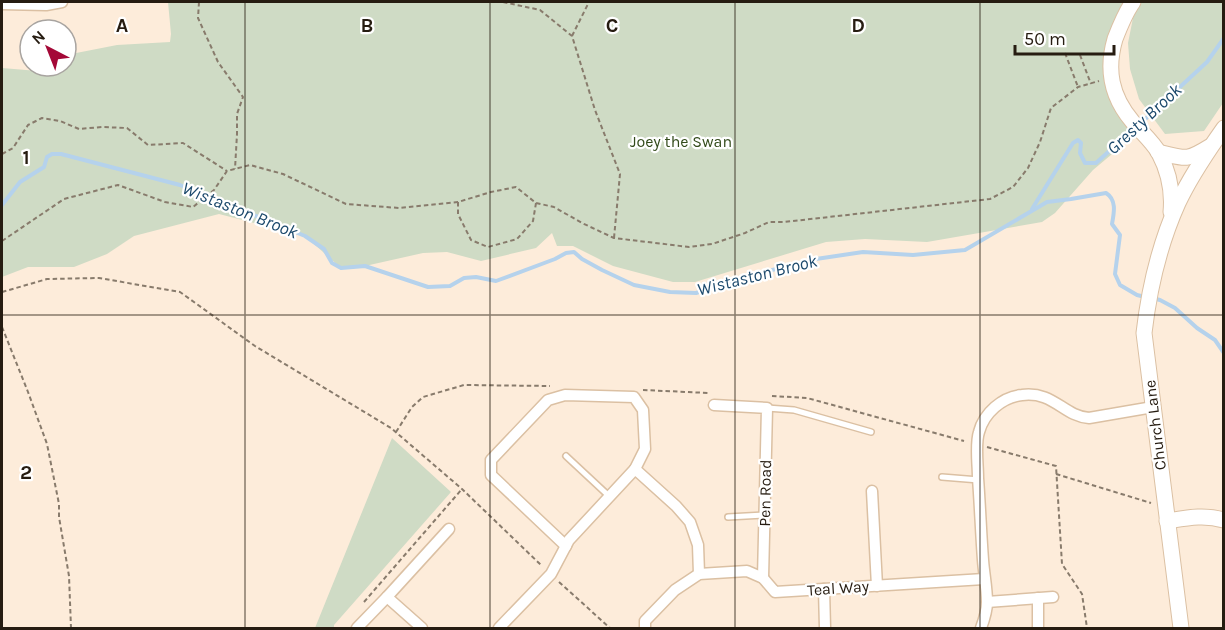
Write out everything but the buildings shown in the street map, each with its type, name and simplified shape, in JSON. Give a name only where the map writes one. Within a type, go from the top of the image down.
[{"type":"street","points":[[2,4],[46,5],[62,2]]},
{"type":"street","points":[[1133,2],[1126,11],[1112,51],[1110,77],[1115,95],[1131,120],[1158,152],[1164,165],[1171,188],[1169,224]]},
{"type":"street","points":[[1158,152],[1189,158],[1220,136]]},
{"type":"street","points":[[1169,224],[1190,180],[1220,136]]},
{"type":"street","name":"Church Lane","points":[[1169,224],[1152,283],[1144,333],[1181,628]]},
{"type":"street","points":[[499,628],[551,574],[566,546],[569,540],[635,469],[645,449],[643,410],[634,397],[564,395],[548,400],[491,460],[491,475],[566,546]]},
{"type":"street","points":[[981,628],[987,602],[978,433],[986,417],[1005,400],[1021,395],[1047,397],[1080,417],[1089,418],[1153,407]]},
{"type":"street","points":[[714,405],[767,408]]},
{"type":"street","name":"Pen Road","points":[[763,579],[767,408]]},
{"type":"street","points":[[635,469],[676,506],[690,522],[698,545],[699,574],[675,590],[648,626]]},
{"type":"street","points":[[872,491],[877,586]]},
{"type":"street","points":[[1166,515],[1209,516],[1224,520]]},
{"type":"street","points":[[357,628],[449,529]]},
{"type":"street","name":"Teal Way","points":[[699,574],[747,571],[763,579],[775,592],[984,579]]},
{"type":"street","points":[[824,589],[825,628]]},
{"type":"street","points":[[387,597],[422,628]]},
{"type":"street","points":[[987,602],[1053,597]]},
{"type":"street","points":[[1038,598],[1038,628]]},
{"type":"lane","points":[[767,408],[794,410],[871,432]]},
{"type":"lane","points":[[566,456],[610,496]]},
{"type":"lane","points":[[942,477],[979,480]]},
{"type":"lane","points":[[728,517],[764,515]]},
{"type":"path","points":[[199,2],[198,18],[218,62],[243,97],[237,114],[235,169]]},
{"type":"path","points":[[503,2],[540,10],[572,36],[595,111],[620,174],[614,238]]},
{"type":"path","points":[[572,36],[589,2]]},
{"type":"path","points":[[1065,53],[1078,87]]},
{"type":"path","points":[[1080,55],[1091,84]]},
{"type":"path","points":[[2,241],[64,199],[118,185],[165,202],[193,207],[214,190],[227,171],[250,165],[283,174],[346,204],[399,208],[458,202],[516,187],[536,203],[554,207],[614,238],[689,247],[712,244],[745,233],[768,222],[990,199],[1013,187],[1028,168],[1040,142],[1051,108],[1078,87],[1110,77]]},
{"type":"path","points":[[2,154],[13,148],[28,125],[42,118],[60,121],[79,129],[102,126],[127,128],[148,145],[183,143],[227,171]]},
{"type":"path","points":[[458,202],[458,214],[471,240],[488,247],[517,239],[533,221],[536,203]]},
{"type":"path","points":[[2,292],[46,279],[99,278],[180,292],[255,346],[396,432],[462,489],[610,628]]},
{"type":"path","points":[[2,327],[47,444],[59,504],[69,576],[71,628]]},
{"type":"path","points":[[396,432],[412,407],[423,397],[464,385],[556,386]]},
{"type":"path","points":[[640,390],[711,393]]},
{"type":"path","points":[[771,396],[807,398],[1056,466],[1062,564],[1082,594],[1087,628]]},
{"type":"path","points":[[1056,474],[1166,515]]},
{"type":"path","points":[[365,601],[462,489]]},
{"type":"green space","name":"Joey the Swan","points":[[168,2],[1133,2],[1110,77],[1136,134],[1093,170],[1055,213],[1042,222],[927,242],[865,239],[826,242],[695,282],[673,282],[613,266],[573,246],[557,246],[552,233],[536,248],[481,261],[447,252],[423,253],[365,266],[341,268],[305,236],[219,214],[134,236],[107,254],[74,267],[28,267],[2,277],[2,68],[18,69],[18,78],[78,78],[78,53],[117,45],[170,42]]},
{"type":"green space","points":[[1135,2],[1223,2],[1223,103],[1204,131],[1165,134],[1139,99],[1130,69],[1128,43]]},
{"type":"green space","points":[[392,438],[451,492],[334,625],[334,628],[315,628]]},
{"type":"waterway","name":"Gresty Brook","points":[[1141,123],[1207,62],[1224,38]]},
{"type":"waterway","name":"Gresty Brook","points":[[1032,209],[1073,143],[1078,140],[1081,143],[1080,153],[1085,163],[1096,163],[1135,128]]},
{"type":"waterway","name":"Wistaston Brook","points":[[2,205],[20,182],[44,167],[47,157],[52,154],[61,154],[180,185],[305,236],[324,249],[332,263],[341,268],[365,266],[428,287],[450,286],[464,278],[476,277],[496,281],[566,253],[574,252],[582,259],[634,285],[670,292],[696,293],[744,277],[816,259],[863,252],[913,255],[965,250],[1047,202],[1106,193],[1113,203],[1112,224],[1120,235],[1115,274],[1120,285],[1145,297]]},
{"type":"waterway","points":[[1152,298],[1175,308],[1197,328],[1215,340],[1224,353]]}]
